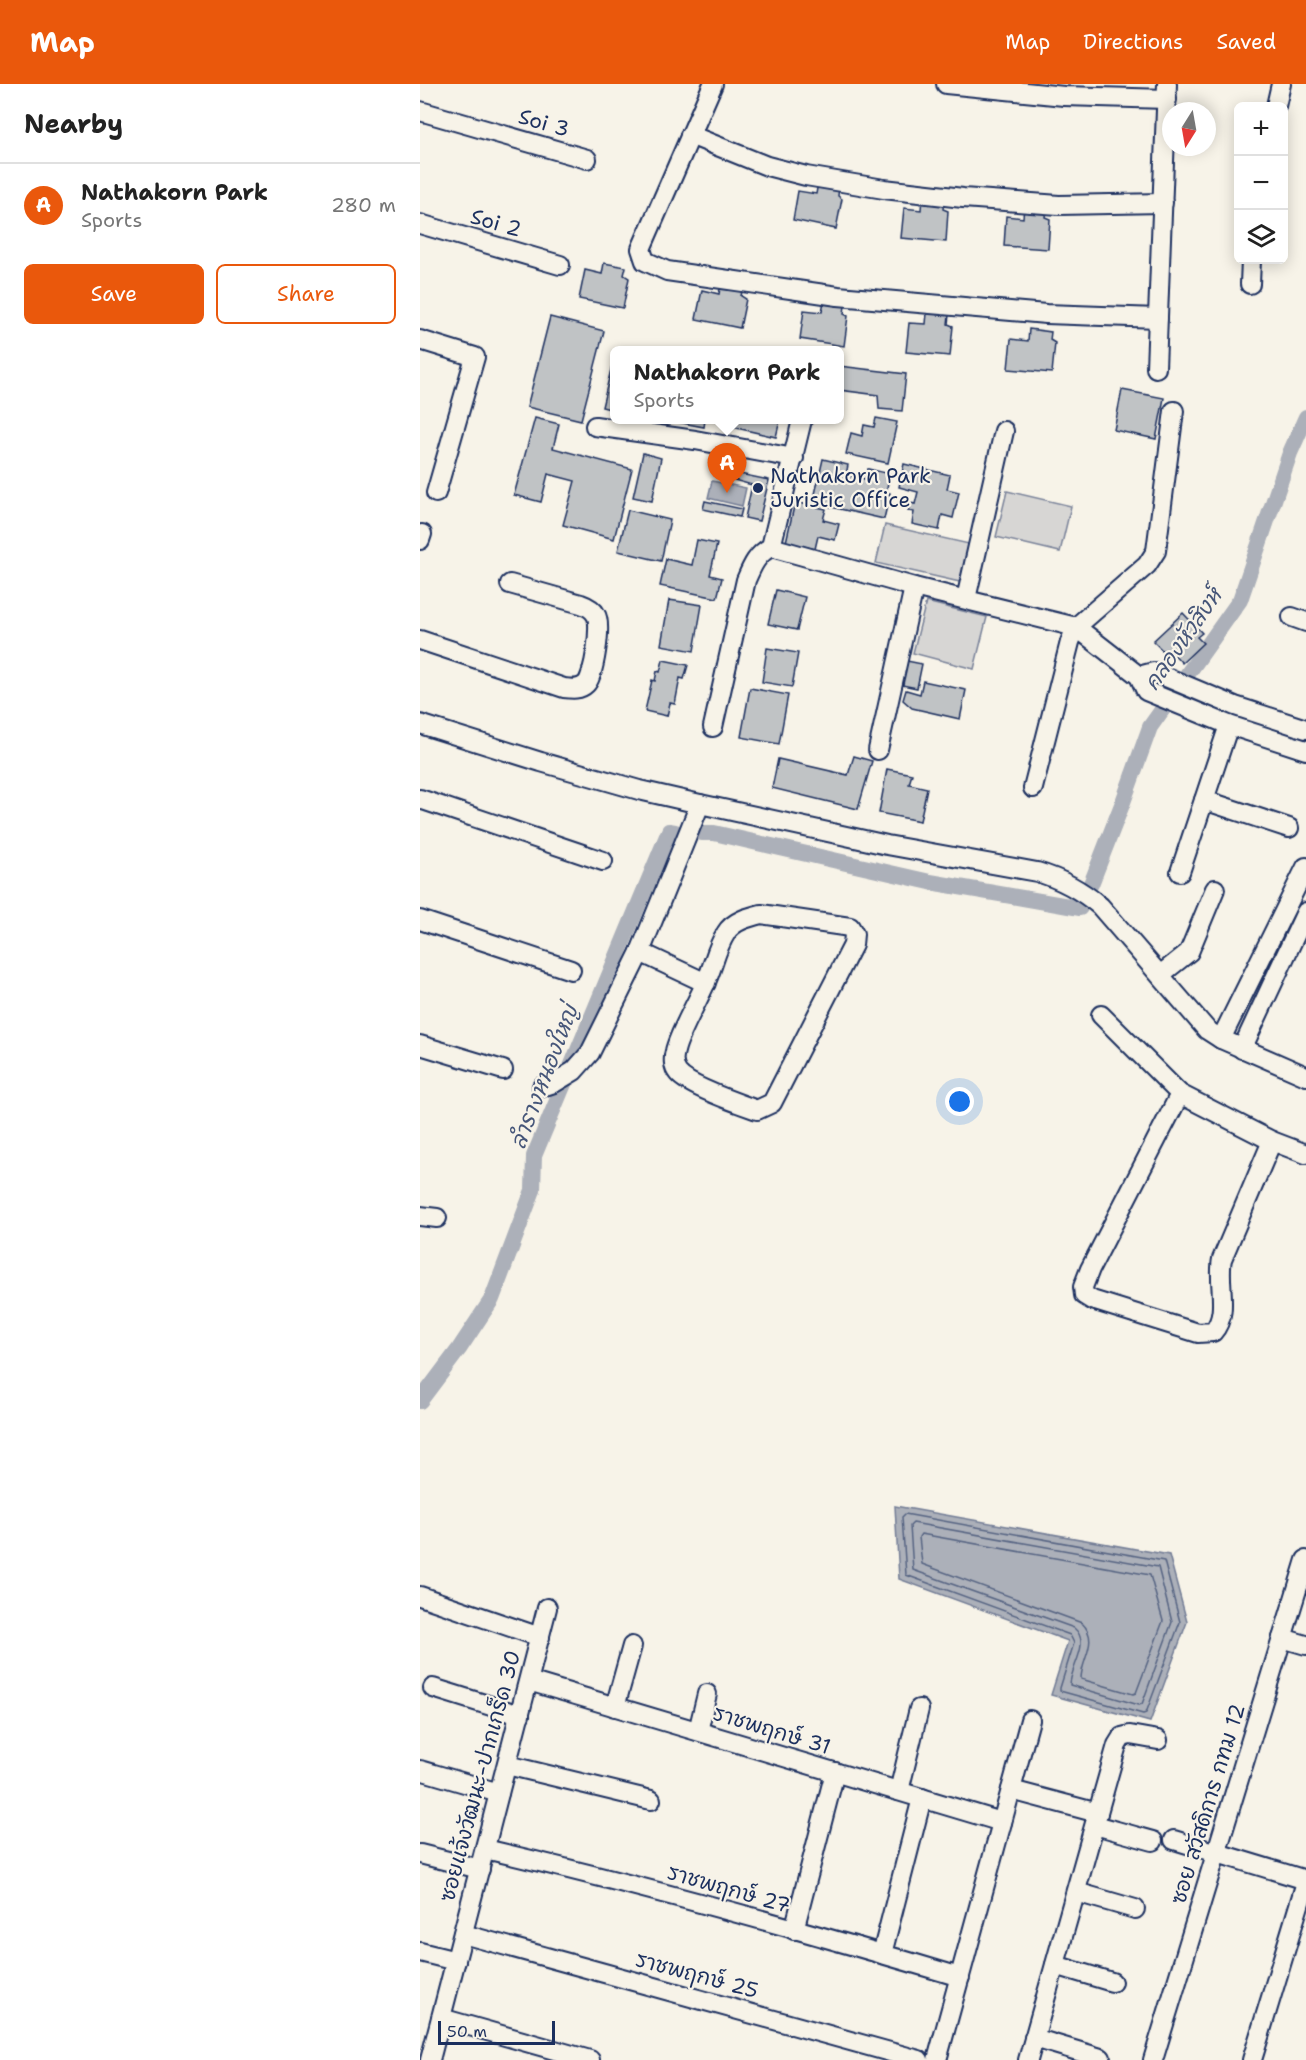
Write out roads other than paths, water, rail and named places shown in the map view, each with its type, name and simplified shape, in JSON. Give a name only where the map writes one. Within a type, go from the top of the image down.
[{"type":"street","points":[[713,84],[640,249],[645,261],[667,271],[838,296],[1046,314],[1158,318]]},
{"type":"street","points":[[946,84],[1064,96],[1167,92],[1156,368]]},
{"type":"street","points":[[1277,102],[1281,84]]},
{"type":"street","name":"Soi 3","points":[[420,111],[587,159]]},
{"type":"street","points":[[690,135],[767,166],[806,176],[884,189],[1059,205],[1163,203]]},
{"type":"street","name":"Soi 2","points":[[420,224],[560,265]]},
{"type":"street","points":[[1250,285],[1251,264]]},
{"type":"street","points":[[420,340],[475,357],[436,493]]},
{"type":"street","points":[[1033,788],[1070,642],[1076,627],[1147,565],[1156,551],[1174,411]]},
{"type":"street","points":[[771,547],[801,424]]},
{"type":"street","points":[[595,426],[695,440],[794,458]]},
{"type":"street","points":[[966,599],[1004,431]]},
{"type":"street","points":[[713,727],[746,580],[754,562],[762,552],[771,547],[914,587],[1076,627],[1139,676],[1146,691],[1228,725],[1306,750]]},
{"type":"street","points":[[420,640],[564,688],[577,689],[587,684],[592,671],[599,624],[596,615],[590,608],[581,604],[510,584]]},
{"type":"street","points":[[878,750],[914,587]]},
{"type":"street","points":[[1139,676],[1154,672],[1236,706],[1306,729]]},
{"type":"street","points":[[420,724],[562,768],[700,804],[887,845],[1037,872],[1060,879],[1084,892],[1100,906],[1207,1030],[1242,1049],[1306,1076]]},
{"type":"street","points":[[1180,872],[1228,725]]},
{"type":"street","points":[[420,799],[603,861]]},
{"type":"street","points":[[1204,801],[1289,828]]},
{"type":"street","points":[[548,1085],[574,1071],[590,1053],[640,952],[700,804]]},
{"type":"street","points":[[1221,1039],[1306,867]]},
{"type":"street","points":[[1160,975],[1189,952],[1215,889]]},
{"type":"street","points":[[1242,1049],[1306,912]]},
{"type":"street","points":[[761,914],[837,924],[850,927],[854,934],[853,945],[772,1103],[757,1110],[687,1081],[677,1073],[674,1062],[675,1050],[706,983],[726,932],[734,924],[747,917],[761,914]]},
{"type":"street","points":[[420,921],[571,970]]},
{"type":"street","points":[[640,952],[706,983]]},
{"type":"street","points":[[1101,1015],[1180,1094],[1272,1141],[1306,1154]]},
{"type":"street","points":[[420,1045],[503,1070]]},
{"type":"street","points":[[1180,1094],[1090,1269],[1083,1287],[1084,1295],[1092,1300],[1198,1333],[1213,1332],[1221,1324],[1219,1271],[1222,1259],[1272,1141]]},
{"type":"street","name":"ซอย สวัสดิการ กทม 12","points":[[1154,2060],[1306,1560]]},
{"type":"street","points":[[420,1596],[540,1637]]},
{"type":"street","name":"ซอยแจ้งวัฒนะ-ปากเกร็ด 30","points":[[428,2048],[441,2018],[547,1608]]},
{"type":"street","points":[[1282,1638],[1306,1645]]},
{"type":"street","points":[[615,1707],[632,1646]]},
{"type":"street","name":"ราชพฤกษ์ 31","points":[[528,1681],[1002,1822]]},
{"type":"street","points":[[433,1688],[519,1715]]},
{"type":"street","points":[[698,1731],[707,1694]]},
{"type":"street","points":[[899,1791],[919,1708]]},
{"type":"street","points":[[938,2060],[1030,1720]]},
{"type":"street","points":[[1028,2060],[1117,1745],[1122,1737],[1130,1735],[1158,1740]]},
{"type":"street","points":[[507,1765],[651,1800]]},
{"type":"street","points":[[420,1770],[499,1793]]},
{"type":"street","points":[[794,1930],[835,1772]]},
{"type":"street","points":[[1011,1790],[1153,1841]]},
{"type":"street","points":[[882,1954],[922,1798]]},
{"type":"street","points":[[1174,1840],[1306,1881],[1252,2060]]},
{"type":"street","name":"ราชพฤกษ์ 27","points":[[485,1849],[609,1878],[960,1977]]},
{"type":"street","points":[[420,1854],[480,1869]]},
{"type":"street","points":[[1076,1892],[1135,1909]]},
{"type":"street","name":"ราชพฤกษ์ 25","points":[[463,1934],[920,2060]]},
{"type":"street","points":[[420,1952],[456,1961]]},
{"type":"street","points":[[1055,1965],[1112,1982]]},
{"type":"street","points":[[441,2018],[590,2060]]},
{"type":"street","points":[[1034,2038],[1101,2058]]},
{"type":"water","points":[[712,481],[746,488],[742,506],[708,498]]},
{"type":"water","points":[[895,1506],[1169,1555],[1187,1622],[1150,1722],[1051,1695],[1068,1641],[899,1579]]},
{"type":"waterway","name":"คลองหัวสิงห์","points":[[1091,884],[1150,727],[1240,600],[1290,453],[1306,417]]},
{"type":"waterway","name":"ลำรางหนองใหญ่","points":[[420,1401],[459,1349],[492,1299],[533,1190],[534,1156],[669,831],[675,832]]},
{"type":"waterway","name":"ลำรางหนองใหญ่","points":[[702,833],[714,833],[930,882],[1080,908],[1080,906]]},
{"type":"place","name":"Nathakorn Park Juristic Office","points":[[758,488]]},
{"type":"place","name":"Nathakorn Park","points":[[727,493]]}]
